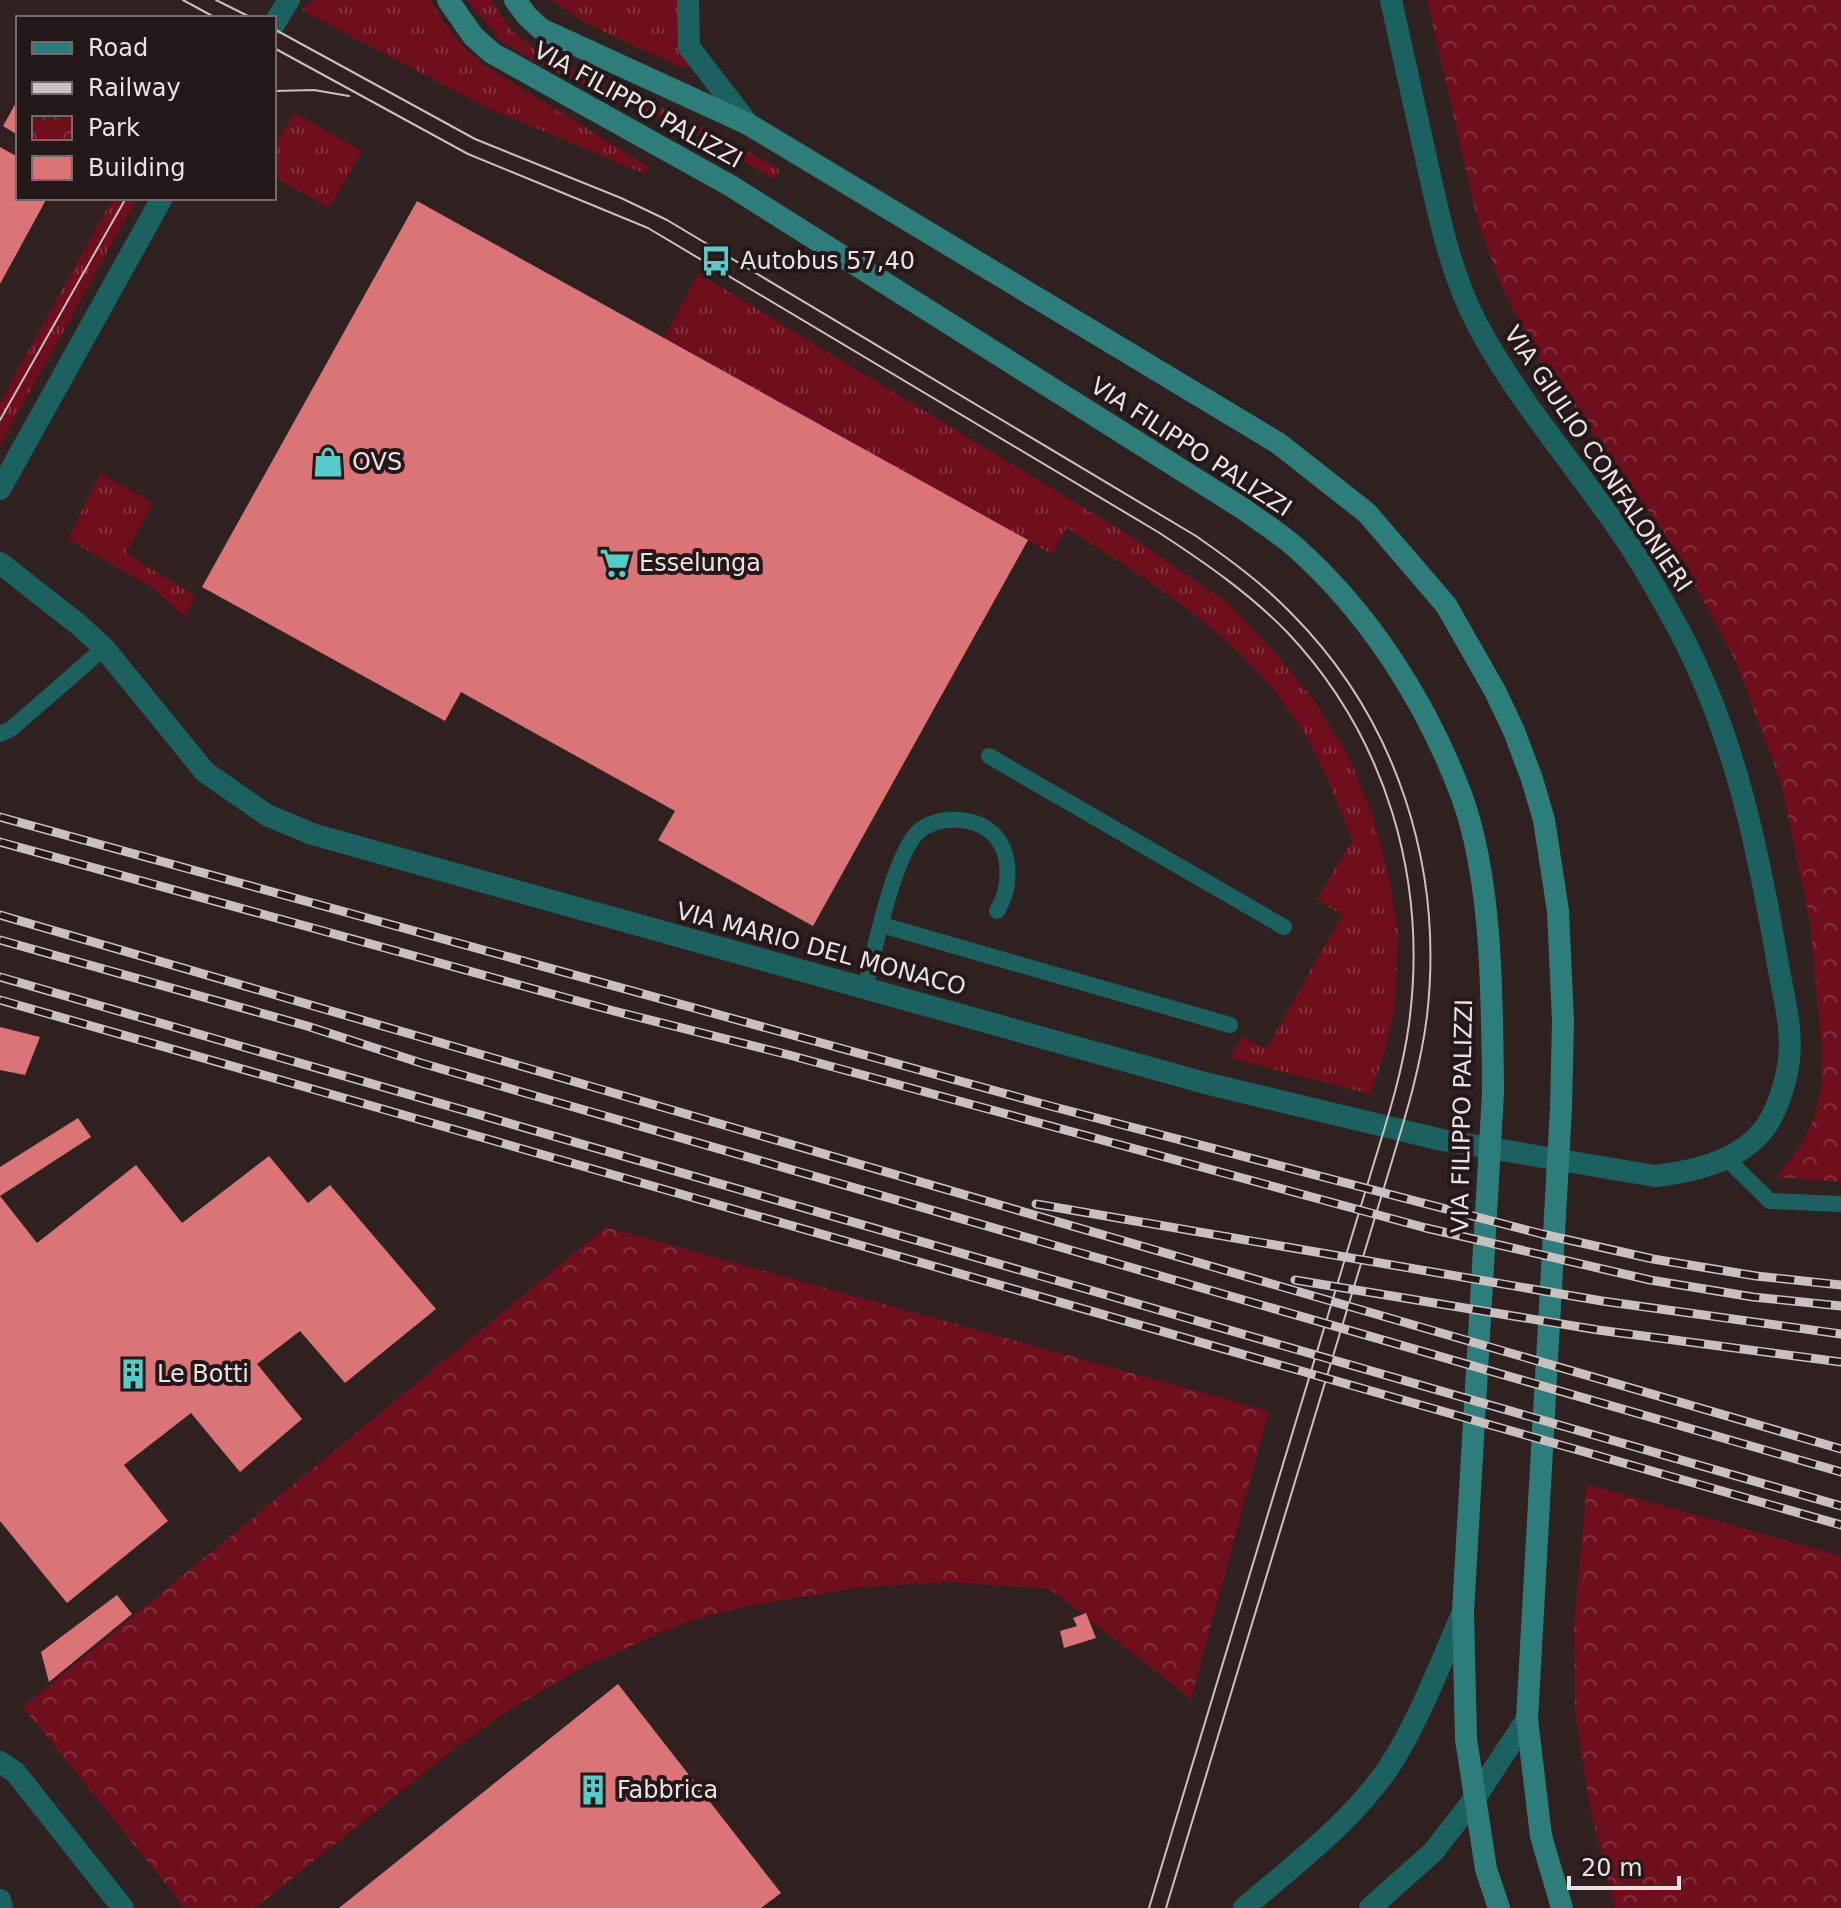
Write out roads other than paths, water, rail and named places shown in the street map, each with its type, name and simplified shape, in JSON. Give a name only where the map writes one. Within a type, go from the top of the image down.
[{"type":"main road","name":"VIA FILIPPO PALIZZI","points":[[448,0],[473,36],[492,53],[731,186],[1245,510],[1294,546],[1334,586],[1372,630],[1402,676],[1433,733],[1462,798],[1477,859],[1487,931],[1493,1014],[1493,1093],[1463,1612]]},
{"type":"main road","name":"VIA FILIPPO PALIZZI","points":[[515,0],[541,29],[748,124],[1278,443],[1367,513],[1446,605],[1472,647],[1514,731],[1544,820],[1562,960],[1561,1108],[1527,1719],[1541,1836],[1562,1908]]},
{"type":"main road","points":[[1463,1612],[1465,1725],[1486,1869],[1499,1908]]},
{"type":"street","points":[[688,0],[689,47],[748,124]]},
{"type":"street","name":"VIA GIULIO CONFALONIERI","points":[[1391,0],[1443,236],[1457,280],[1478,325],[1509,376],[1628,543],[1679,631],[1716,709],[1752,821],[1787,1021],[1789,1058],[1771,1119],[1751,1142],[1727,1159]]},
{"type":"street","points":[[276,21],[288,1]]},
{"type":"street","points":[[0,489],[161,200]]},
{"type":"street","name":"VIA MARIO DEL MONACO","points":[[0,563],[104,648],[205,772],[267,815],[312,834],[1205,1083],[1442,1140],[1655,1176],[1691,1172],[1727,1159]]},
{"type":"street","name":"VIA FILIPPO PALIZZI","points":[[1244,1908],[1343,1823],[1389,1767],[1424,1700],[1463,1612]]},
{"type":"street","points":[[1370,1908],[1433,1852],[1475,1798],[1527,1719]]},
{"type":"street","points":[[0,1762],[15,1772],[123,1908]]},
{"type":"street","points":[[0,1900],[2,1908]]},
{"type":"lane","points":[[0,734],[11,729],[104,648]]},
{"type":"lane","points":[[989,756],[1284,927]]},
{"type":"lane","points":[[865,989],[902,856],[919,831],[941,820],[966,821],[991,832],[1005,855],[1008,881],[1005,898],[997,911]]},
{"type":"lane","points":[[882,925],[1230,1025]]},
{"type":"lane","points":[[1727,1159],[1770,1201],[1841,1204]]},
{"type":"tram line","points":[[183,0],[212,16]]},
{"type":"tram line","points":[[216,0],[248,16]]},
{"type":"tram line","points":[[276,30],[475,139],[667,220],[1196,536],[1257,581],[1290,612],[1327,654],[1359,699],[1385,748],[1405,798],[1419,851],[1428,905],[1430,960],[1424,1037],[1398,1140],[1166,1908]]},
{"type":"tram line","points":[[276,49],[468,154],[648,228],[1158,532],[1226,579],[1287,632],[1322,673],[1351,718],[1375,765],[1393,814],[1405,865],[1412,917],[1413,970],[1406,1043],[1387,1120],[1149,1908]]},
{"type":"tram line","points":[[276,91],[314,90],[349,96]]},
{"type":"tram line","points":[[0,420],[125,200]]},
{"type":"railway","points":[[0,817],[1054,1107],[1542,1234],[1653,1259],[1756,1276],[1841,1285]]},
{"type":"railway","points":[[0,842],[614,1011],[789,1055],[1426,1228],[1650,1280],[1753,1297],[1841,1306]]},
{"type":"railway","points":[[0,915],[1841,1449]]},
{"type":"railway","points":[[0,940],[307,1026],[421,1063],[1841,1472]]},
{"type":"railway","points":[[0,977],[1841,1506]]},
{"type":"railway","points":[[0,1000],[1841,1525]]},
{"type":"railway","points":[[1036,1204],[1602,1301],[1841,1334]]},
{"type":"railway","points":[[1295,1280],[1598,1330],[1841,1362]]},
{"type":"place","name":"Autobus 57,40","points":[[716,261]]},
{"type":"place","name":"OVS","points":[[328,462]]},
{"type":"place","name":"Esselunga","points":[[615,563]]},
{"type":"place","name":"Le Botti","points":[[133,1374]]},
{"type":"place","name":"Fabbrica","points":[[593,1790]]}]
